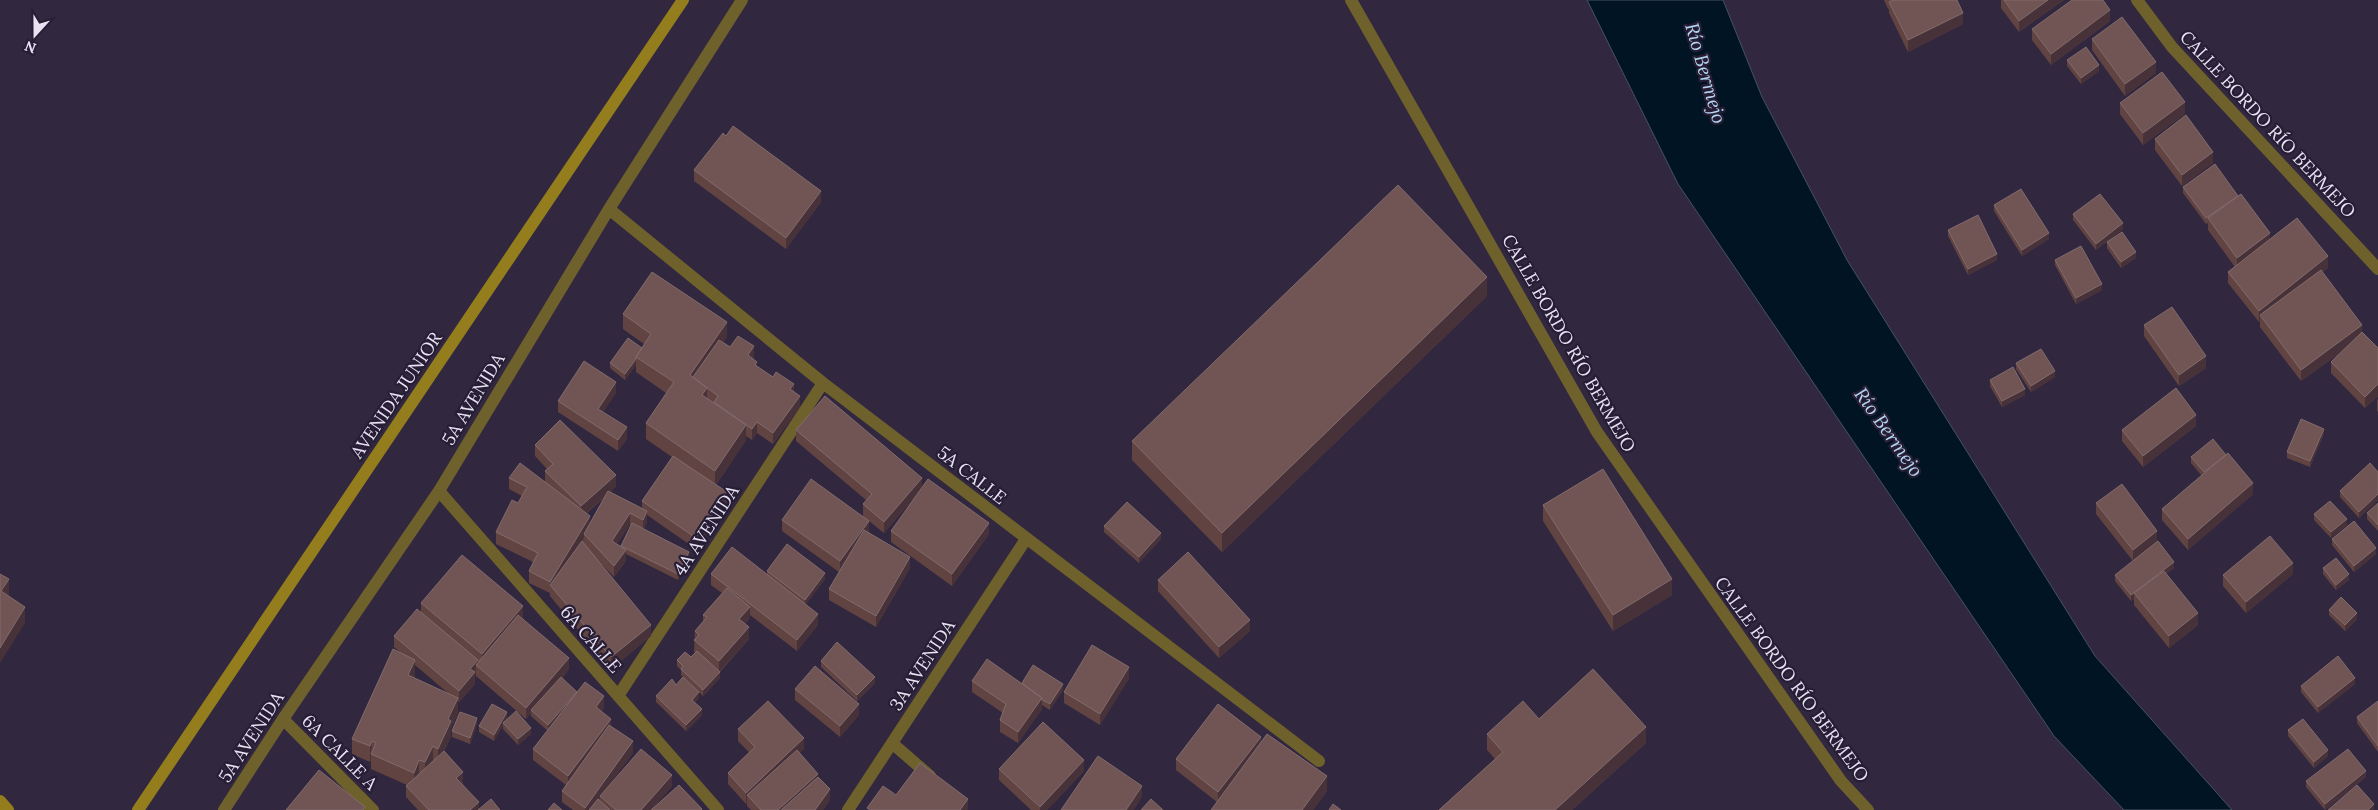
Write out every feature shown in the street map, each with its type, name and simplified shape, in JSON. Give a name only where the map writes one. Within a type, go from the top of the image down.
[{"type":"main road","name":"AVENIDA JUNIOR","points":[[138,810],[683,0]]},
{"type":"main road","points":[[0,801],[8,810]]},
{"type":"street","name":"5A AVENIDA","points":[[224,810],[283,719],[439,490],[609,209],[742,0]]},
{"type":"street","name":"CALLE BORDO RÍO BERMEJO","points":[[1351,0],[1597,432],[1841,781],[1868,810]]},
{"type":"street","name":"CALLE BORDO RÍO BERMEJO","points":[[2136,0],[2172,47],[2378,269]]},
{"type":"street","name":"5A CALLE","points":[[609,209],[823,383],[1319,761]]},
{"type":"street","name":"4A AVENIDA","points":[[618,696],[823,383]]},
{"type":"street","name":"6A CALLE","points":[[439,490],[718,810]]},
{"type":"street","name":"3A AVENIDA","points":[[848,810],[1026,539]]},
{"type":"street","name":"6A CALLE A","points":[[283,719],[373,810]]},
{"type":"street","points":[[892,743],[941,786]]},
{"type":"water","name":"Río Bermejo","points":[[1587,0],[1723,0],[1762,97],[1847,260],[2095,656],[2232,810],[2124,810],[2054,736],[1678,184]]},
{"type":"building","points":[[1893,0],[1957,0],[1963,13],[1908,40],[1889,2]]},
{"type":"building","points":[[2004,0],[2048,0],[2019,21]]},
{"type":"building","points":[[2072,0],[2103,0],[2110,10],[2051,54],[2032,29]]},
{"type":"building","points":[[2122,17],[2156,62],[2125,84],[2092,39]]},
{"type":"building","points":[[2086,47],[2099,65],[2081,78],[2067,60]]},
{"type":"building","points":[[2162,72],[2185,102],[2143,133],[2120,103]]},
{"type":"building","points":[[2186,115],[2213,152],[2182,175],[2155,139]]},
{"type":"building","points":[[733,126],[821,191],[786,238],[694,170],[723,133],[726,136]]},
{"type":"building","points":[[2215,164],[2238,196],[2206,218],[2183,187]]},
{"type":"building","points":[[1398,185],[1487,277],[1222,533],[1132,441]]},
{"type":"building","points":[[2021,189],[2049,233],[2022,250],[1994,205]]},
{"type":"building","points":[[2100,194],[2123,223],[2096,244],[2073,214]]},
{"type":"building","points":[[2241,194],[2270,233],[2237,258],[2208,218]]},
{"type":"building","points":[[1978,215],[1997,254],[1968,269],[1948,230]]},
{"type":"building","points":[[2297,218],[2328,256],[2259,311],[2228,272]]},
{"type":"building","points":[[2122,232],[2136,252],[2121,262],[2107,242]]},
{"type":"building","points":[[2081,246],[2102,284],[2076,298],[2055,260]]},
{"type":"building","points":[[2321,270],[2362,325],[2301,370],[2260,315]]},
{"type":"building","points":[[652,272],[727,322],[690,375],[707,388],[702,395],[746,425],[715,471],[646,423],[674,382],[636,357],[651,334],[623,314]]},
{"type":"building","points":[[2172,307],[2206,356],[2179,375],[2144,325]]},
{"type":"building","points":[[2362,332],[2378,348],[2378,384],[2365,397],[2331,362]]},
{"type":"building","points":[[738,336],[754,346],[748,355],[757,362],[755,365],[773,377],[776,372],[794,384],[790,389],[800,396],[773,433],[757,422],[752,429],[714,402],[718,396],[693,377],[719,340],[730,347]]},
{"type":"building","points":[[628,338],[642,348],[625,374],[610,363]]},
{"type":"building","points":[[2041,349],[2055,371],[2031,386],[2016,363]]},
{"type":"building","points":[[584,361],[616,382],[598,409],[627,427],[618,440],[558,401]]},
{"type":"building","points":[[2013,367],[2025,389],[2002,401],[1990,380]]},
{"type":"building","points":[[2176,388],[2196,415],[2143,456],[2122,430]]},
{"type":"building","points":[[825,396],[922,478],[884,522],[863,504],[872,494],[796,430]]},
{"type":"building","points":[[2301,419],[2324,429],[2310,461],[2287,452]]},
{"type":"building","points":[[560,420],[616,475],[581,506],[545,471],[553,464],[535,445]]},
{"type":"building","points":[[2213,439],[2226,455],[2204,472],[2191,457]]},
{"type":"building","points":[[2228,453],[2253,483],[2188,539],[2162,509]]},
{"type":"building","points":[[673,456],[727,492],[696,538],[642,501]]},
{"type":"building","points":[[520,463],[590,516],[550,582],[529,571],[538,553],[496,532],[512,500],[518,503],[527,487],[509,478]]},
{"type":"building","points":[[2370,463],[2378,472],[2378,494],[2359,512],[2340,491]]},
{"type":"building","points":[[1603,469],[1672,579],[1613,615],[1543,505]]},
{"type":"building","points":[[811,479],[869,521],[840,561],[782,520]]},
{"type":"building","points":[[928,479],[989,523],[952,574],[891,531]]},
{"type":"building","points":[[2122,484],[2157,531],[2133,550],[2096,503]]},
{"type":"building","points":[[608,491],[647,511],[643,520],[630,513],[612,541],[626,550],[614,566],[584,534]]},
{"type":"building","points":[[2330,501],[2347,519],[2331,532],[2314,514]]},
{"type":"building","points":[[1127,502],[1161,533],[1139,557],[1104,526]]},
{"type":"building","points":[[2378,503],[2378,525],[2367,513]]},
{"type":"building","points":[[2354,521],[2376,548],[2354,566],[2332,539]]},
{"type":"building","points":[[632,523],[689,552],[678,574],[621,546]]},
{"type":"building","points":[[864,530],[910,557],[876,616],[829,589]]},
{"type":"building","points":[[2270,536],[2293,563],[2246,602],[2223,575]]},
{"type":"building","points":[[582,541],[651,625],[611,657],[550,585]]},
{"type":"building","points":[[2158,541],[2174,562],[2131,595],[2115,575]]},
{"type":"building","points":[[787,544],[825,573],[805,600],[767,571]]},
{"type":"building","points":[[732,547],[818,614],[797,640],[711,574]]},
{"type":"building","points":[[1188,552],[1250,620],[1219,647],[1158,580]]},
{"type":"building","points":[[462,555],[523,606],[482,654],[421,603]]},
{"type":"building","points":[[2336,558],[2349,574],[2336,585],[2323,568]]},
{"type":"building","points":[[2164,571],[2198,613],[2169,636],[2134,593]]},
{"type":"building","points":[[0,574],[9,579],[1,591],[25,607],[0,648]]},
{"type":"building","points":[[727,588],[750,607],[739,619],[749,627],[719,661],[694,640],[699,635],[695,631],[707,617],[703,615]]},
{"type":"building","points":[[2341,597],[2357,613],[2345,625],[2329,610]]},
{"type":"building","points":[[417,609],[478,660],[470,669],[475,672],[459,691],[394,636]]},
{"type":"building","points":[[518,615],[569,658],[526,708],[476,665]]},
{"type":"building","points":[[837,642],[875,677],[857,695],[821,661]]},
{"type":"building","points":[[1092,645],[1129,667],[1100,714],[1064,692]]},
{"type":"building","points":[[393,649],[415,660],[408,675],[458,698],[448,719],[451,721],[438,749],[433,746],[425,762],[419,760],[414,773],[371,754],[376,743],[372,741],[370,746],[352,739]]},
{"type":"building","points":[[697,651],[720,672],[703,690],[681,669],[683,666],[677,660],[685,652],[691,657]]},
{"type":"building","points":[[2338,656],[2355,678],[2318,707],[2301,686]]},
{"type":"building","points":[[987,659],[1042,698],[1018,732],[1000,720],[1006,704],[972,681]]},
{"type":"building","points":[[1033,665],[1063,684],[1050,704],[1022,683]]},
{"type":"building","points":[[815,666],[859,704],[840,726],[795,689]]},
{"type":"building","points":[[1593,669],[1646,727],[1555,810],[1439,810],[1503,752],[1487,734],[1523,701],[1539,719]]},
{"type":"building","points":[[561,677],[577,692],[548,725],[531,710]]},
{"type":"building","points":[[683,677],[699,692],[692,700],[702,709],[686,725],[656,696],[672,679],[676,685]]},
{"type":"building","points":[[585,682],[604,696],[596,707],[611,719],[568,776],[533,749]]},
{"type":"building","points":[[768,701],[804,738],[746,793],[728,773],[755,747],[738,729]]},
{"type":"building","points":[[2378,701],[2378,746],[2357,717]]},
{"type":"building","points":[[492,704],[507,712],[494,735],[479,726]]},
{"type":"building","points":[[1218,704],[1261,737],[1218,792],[1176,759]]},
{"type":"building","points":[[516,711],[531,728],[518,739],[503,723]]},
{"type":"building","points":[[460,712],[477,718],[470,738],[452,731]]},
{"type":"building","points":[[2303,719],[2328,750],[2314,762],[2288,730]]},
{"type":"building","points":[[1043,722],[1084,760],[1040,807],[999,769]]},
{"type":"building","points":[[609,725],[633,741],[585,808],[562,791]]},
{"type":"building","points":[[1267,734],[1327,776],[1302,810],[1211,810]]},
{"type":"building","points":[[641,749],[672,775],[641,810],[616,810],[600,796]]},
{"type":"building","points":[[2348,749],[2366,771],[2325,804],[2306,781]]},
{"type":"building","points":[[797,750],[818,774],[778,810],[761,810],[747,795]]},
{"type":"building","points":[[444,751],[463,772],[456,778],[479,802],[470,810],[429,810],[406,786]]},
{"type":"building","points":[[1098,756],[1142,786],[1126,810],[1061,810]]},
{"type":"building","points":[[920,763],[968,799],[960,810],[870,810],[867,808],[883,786],[896,795]]},
{"type":"building","points":[[319,770],[365,807],[363,810],[286,810]]},
{"type":"building","points":[[818,777],[830,789],[815,810],[781,810]]},
{"type":"building","points":[[679,785],[701,810],[651,810]]},
{"type":"building","points":[[2357,785],[2374,804],[2368,810],[2328,810]]},
{"type":"building","points":[[491,799],[500,810],[478,810]]},
{"type":"building","points":[[598,799],[610,810],[589,810]]},
{"type":"building","points":[[1151,799],[1163,810],[1141,810]]},
{"type":"building","points":[[554,803],[562,810],[548,810]]},
{"type":"building","points":[[1333,804],[1341,810],[1329,810]]}]
